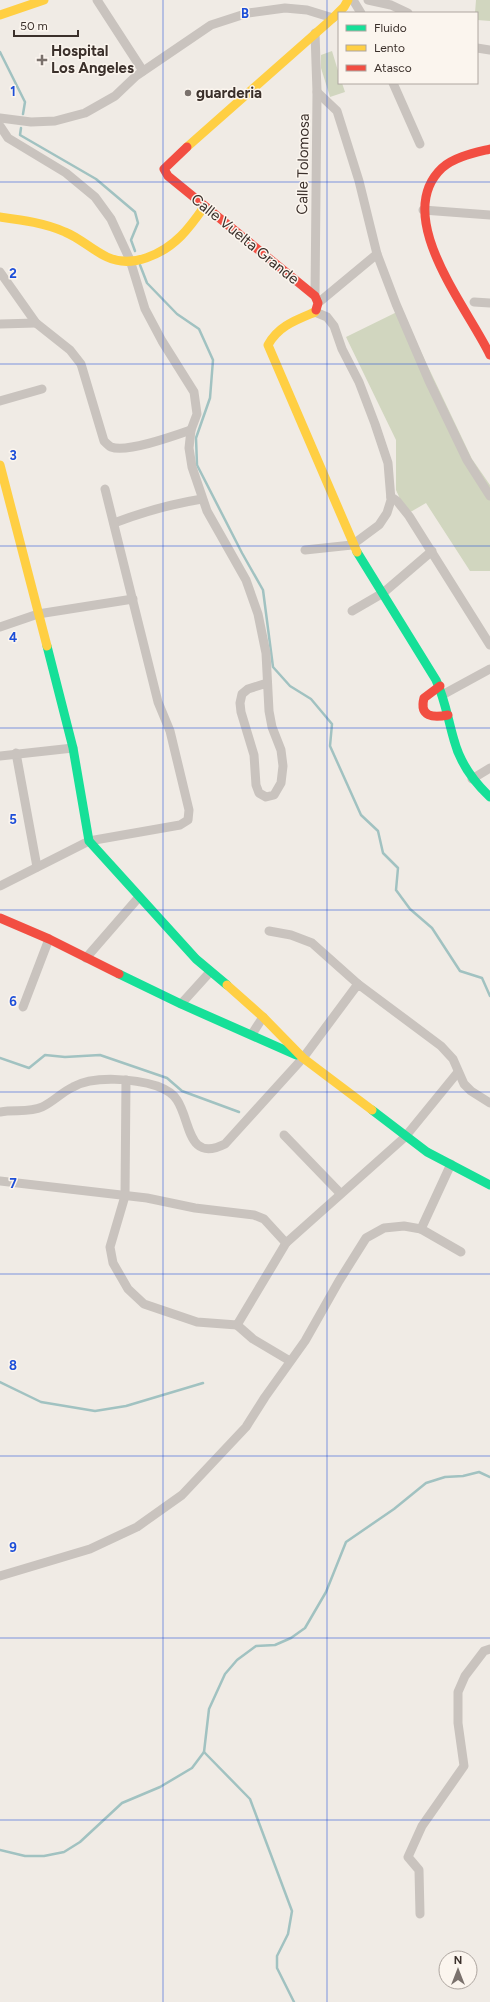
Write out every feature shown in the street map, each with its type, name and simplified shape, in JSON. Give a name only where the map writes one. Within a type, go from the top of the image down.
[{"type":"street","points":[[0,15],[44,0]]},
{"type":"street","points":[[97,0],[143,71]]},
{"type":"street","points":[[339,12],[348,0]]},
{"type":"street","points":[[353,0],[360,12]]},
{"type":"street","points":[[368,0],[391,5],[406,12]]},
{"type":"street","points":[[0,118],[31,122],[56,122],[85,113],[115,96],[143,71],[211,25],[248,13],[285,8],[307,10],[333,18]]},
{"type":"street","points":[[315,32],[338,13]]},
{"type":"street","name":"Calle Tolomosa","points":[[315,32],[317,92],[317,299]]},
{"type":"street","name":"Calle Vuelta Grande","points":[[315,32],[174,158],[164,169],[168,176],[204,207],[317,299]]},
{"type":"street","points":[[478,48],[490,50]]},
{"type":"street","points":[[393,84],[420,144]]},
{"type":"street","points":[[317,92],[337,111],[359,180],[378,254],[396,304],[429,381],[467,460],[490,496]]},
{"type":"street","points":[[0,126],[8,138],[66,173],[95,196],[111,219],[130,260],[145,309],[162,341],[194,392],[197,414],[191,430],[189,448],[192,467],[202,499],[251,592],[266,653],[267,683],[272,727],[281,750],[283,766],[281,783],[274,795],[266,797],[259,793],[256,785],[254,755],[241,712],[240,703],[242,694],[248,689],[267,683]]},
{"type":"street","points":[[490,149],[460,158],[442,169],[428,186],[423,210],[425,228],[435,257],[490,355]]},
{"type":"street","points":[[0,217],[65,232],[83,240],[114,260],[130,260],[160,252],[179,238],[204,207]]},
{"type":"street","points":[[423,210],[490,215]]},
{"type":"street","points":[[315,312],[317,299],[378,254]]},
{"type":"street","points":[[0,272],[36,323],[70,350],[80,364],[104,441],[111,447],[130,447],[160,440],[191,430]]},
{"type":"street","points":[[474,302],[490,303]]},
{"type":"street","points":[[305,550],[352,545],[379,526],[387,512],[390,496],[388,463],[375,424],[358,382],[342,349],[334,326],[327,317],[315,312],[279,328],[272,336],[268,345],[352,545],[442,690],[455,746],[465,769],[472,780],[490,797]]},
{"type":"street","points":[[0,324],[26,325],[36,323]]},
{"type":"street","points":[[0,401],[42,389]]},
{"type":"street","points":[[0,465],[5,506],[38,614],[73,748],[89,841],[196,959],[263,1017],[303,1058],[405,1137],[427,1152],[488,1184],[490,1173]]},
{"type":"street","points":[[0,886],[89,841],[180,825],[188,820],[189,810],[170,731],[158,702],[105,489]]},
{"type":"street","points":[[390,496],[397,501],[409,516],[490,645]]},
{"type":"street","points":[[114,523],[140,513],[168,505],[202,499]]},
{"type":"street","points":[[352,611],[383,593],[432,551]]},
{"type":"street","points":[[0,627],[38,614],[133,599]]},
{"type":"street","points":[[448,715],[434,717],[426,714],[423,710],[424,698],[490,669]]},
{"type":"street","points":[[0,756],[16,753],[73,748]]},
{"type":"street","points":[[16,753],[37,867]]},
{"type":"street","points":[[472,780],[490,768]]},
{"type":"street","points":[[86,958],[139,896]]},
{"type":"street","points":[[0,918],[49,939],[181,1004],[252,1034],[303,1058]]},
{"type":"street","points":[[269,931],[291,935],[312,943],[358,984],[441,1046],[453,1059],[458,1072],[471,1091],[490,1103]]},
{"type":"street","points":[[24,1007],[49,939]]},
{"type":"street","points":[[181,1004],[210,972]]},
{"type":"street","points":[[0,1112],[27,1111],[42,1107],[74,1086],[92,1081],[126,1080],[157,1086],[168,1090],[177,1100],[196,1145],[205,1150],[214,1150],[224,1144],[303,1058],[358,984]]},
{"type":"street","points":[[252,1034],[263,1017]]},
{"type":"street","points":[[237,1325],[286,1243],[340,1193],[405,1137],[458,1072]]},
{"type":"street","points":[[126,1080],[125,1196],[110,1247],[112,1263],[128,1289],[144,1304],[197,1322],[237,1325],[253,1339],[290,1361]]},
{"type":"street","points":[[284,1135],[340,1193]]},
{"type":"street","points":[[421,1228],[451,1164]]},
{"type":"street","points":[[0,1181],[147,1198],[195,1208],[254,1215],[264,1219],[286,1243]]},
{"type":"street","points":[[0,1576],[90,1549],[137,1527],[182,1495],[246,1427],[305,1341],[339,1281],[366,1238],[384,1228],[404,1226],[421,1228],[461,1252]]},
{"type":"street","points":[[420,1914],[419,1870],[408,1857],[422,1826],[464,1766],[458,1723],[458,1692],[466,1676],[484,1651],[490,1649]]},
{"type":"green space","points":[[476,0],[490,0],[490,21],[478,20],[478,12],[475,12]]},
{"type":"green space","points":[[332,51],[338,71],[338,84],[342,84],[345,92],[330,97],[321,68],[321,55]]},
{"type":"green space","points":[[401,310],[472,459],[490,485],[490,571],[470,571],[426,503],[407,514],[396,490],[396,440],[346,337]]},
{"type":"waterway","points":[[0,52],[25,102],[23,114]]},
{"type":"waterway","points":[[21,128],[20,135],[96,179],[135,212],[138,223],[131,240],[135,251]]},
{"type":"waterway","points":[[140,265],[147,283],[177,314],[199,329],[213,360],[210,398],[196,438],[197,465],[242,553],[263,590],[273,667],[290,686],[311,699],[332,724],[330,746],[361,815],[378,831],[383,853],[398,868],[396,890],[410,909],[432,928],[460,971],[482,978],[490,996]]},
{"type":"waterway","points":[[0,1058],[29,1068],[45,1055],[65,1057],[100,1055],[167,1078],[182,1091],[239,1112]]},
{"type":"waterway","points":[[0,1382],[41,1402],[95,1411],[126,1406],[203,1383]]},
{"type":"waterway","points":[[0,1850],[25,1856],[44,1856],[64,1852],[80,1842],[122,1803],[160,1787],[192,1768],[204,1752],[209,1709],[225,1674],[237,1660],[256,1646],[275,1645],[291,1638],[305,1628],[326,1592],[346,1542],[394,1509],[426,1483],[445,1477],[463,1476],[479,1472],[490,1477]]},
{"type":"waterway","points":[[204,1752],[250,1799],[292,1911],[288,1934],[277,1956],[277,1968],[294,2002]]},
{"type":"traffic: fast","points":[[357,552],[436,680],[442,695],[454,740],[460,756],[478,785],[490,797]]},
{"type":"traffic: fast","points":[[47,646],[73,748],[89,841],[196,959],[227,985]]},
{"type":"traffic: fast","points":[[119,974],[181,1004],[296,1055]]},
{"type":"traffic: fast","points":[[372,1110],[427,1152],[490,1185]]},
{"type":"traffic: slow","points":[[0,15],[44,0]]},
{"type":"traffic: slow","points":[[339,12],[348,0]]},
{"type":"traffic: slow","points":[[187,147],[338,13]]},
{"type":"traffic: slow","points":[[0,217],[50,226],[76,237],[107,257],[127,261],[147,258],[174,243],[184,233],[204,207]]},
{"type":"traffic: slow","points":[[316,310],[315,312],[282,328],[272,338],[268,345],[357,552]]},
{"type":"traffic: slow","points":[[0,465],[47,646]]},
{"type":"traffic: slow","points":[[227,985],[263,1017],[303,1058],[372,1110]]},
{"type":"traffic: jam","points":[[187,147],[164,169],[168,176],[315,296],[318,303],[316,310]]},
{"type":"traffic: jam","points":[[490,149],[458,158],[442,168],[428,188],[425,211],[429,236],[438,262],[490,355]]},
{"type":"traffic: jam","points":[[440,686],[424,698],[423,704],[425,713],[432,716],[448,715]]},
{"type":"traffic: jam","points":[[0,918],[49,939],[119,974]]},
{"type":"place","name":"Hospital Los Angeles","points":[[42,60]]},
{"type":"place","name":"guarderia","points":[[188,93]]}]
